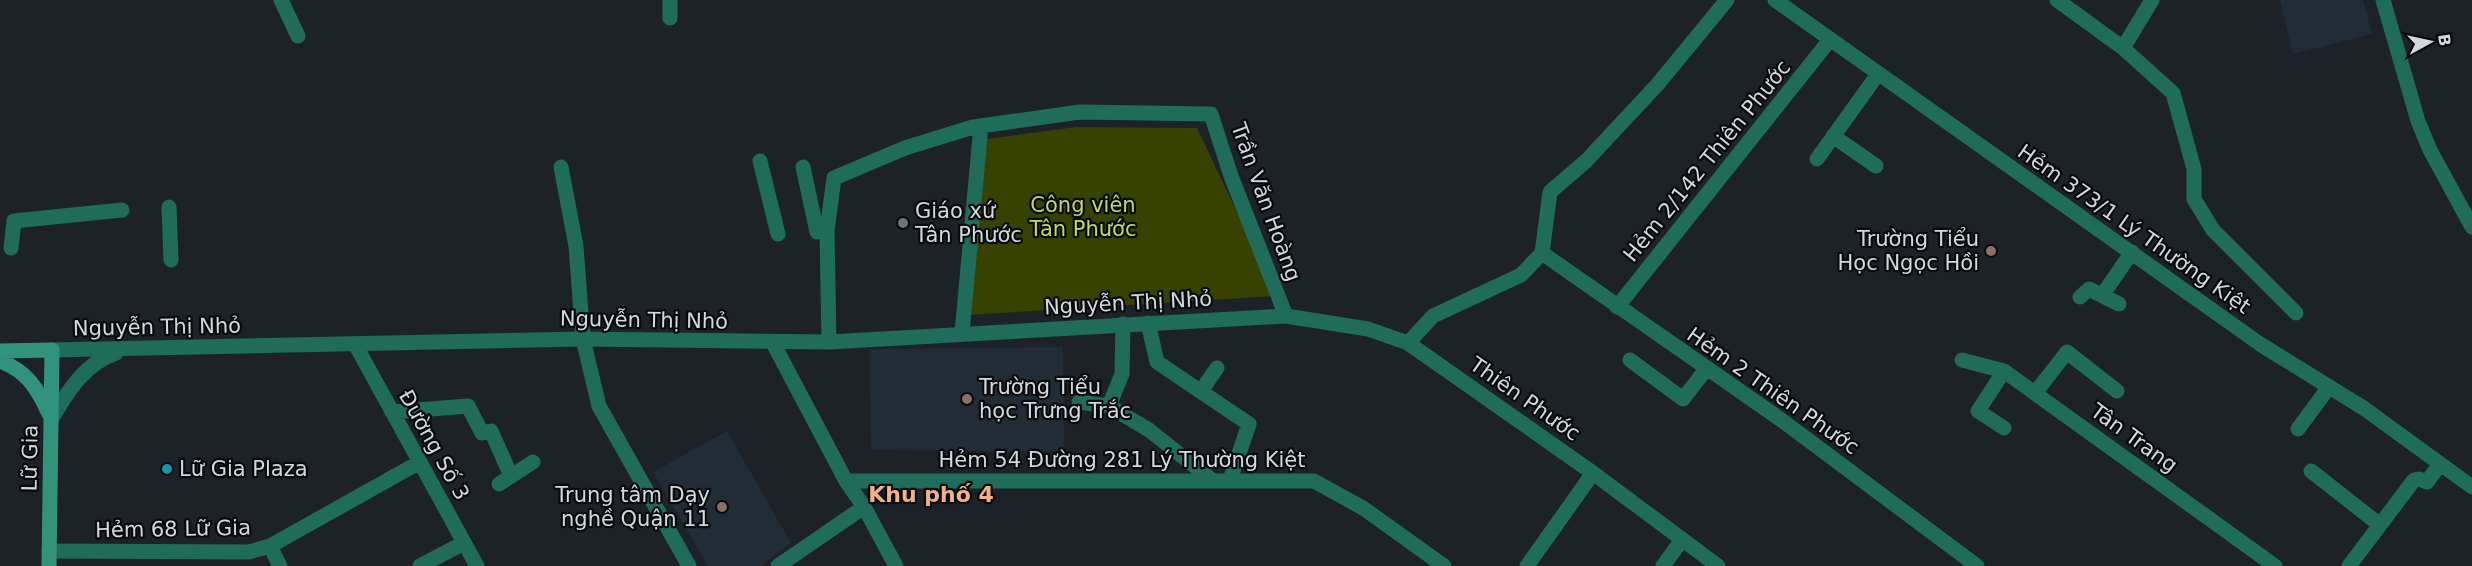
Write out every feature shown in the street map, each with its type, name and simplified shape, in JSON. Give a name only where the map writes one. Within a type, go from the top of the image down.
[{"type":"main road","name":"Nguyễn Thị Nhỏ","points":[[0,351],[52,350]]},
{"type":"main road","name":"Lữ Gia","points":[[49,559],[52,350]]},
{"type":"main road","points":[[0,362],[12,366],[31,380],[39,391],[51,420]]},
{"type":"street","points":[[281,0],[298,36]]},
{"type":"street","points":[[670,0],[670,18]]},
{"type":"street","points":[[1407,343],[1433,316],[1521,275],[1542,253],[1550,192],[1586,161],[1657,86],[1727,0]]},
{"type":"street","name":"Hẻm 373/1 Lý Thường Kiệt","points":[[1774,0],[2260,344],[2365,409],[2472,487]]},
{"type":"street","points":[[2057,0],[2123,48],[2173,93],[2194,169],[2194,199],[2213,230],[2296,313]]},
{"type":"street","points":[[2123,48],[2152,0]]},
{"type":"street","points":[[2383,0],[2422,130],[2430,150],[2472,227]]},
{"type":"street","name":"Hẻm 2/142 Thiên Phước","points":[[1617,307],[1829,40]]},
{"type":"street","points":[[1817,159],[1878,74]]},
{"type":"street","name":"Trần Văn Hoàng","points":[[829,342],[827,231],[834,177],[904,148],[981,126],[1080,112],[1211,114],[1231,176],[1286,316]]},
{"type":"street","points":[[962,333],[981,126]]},
{"type":"street","points":[[1833,136],[1876,166]]},
{"type":"street","points":[[760,161],[778,234]]},
{"type":"street","points":[[561,167],[576,246],[584,339],[599,406],[689,566]]},
{"type":"street","points":[[803,167],[818,232]]},
{"type":"street","points":[[169,207],[171,260]]},
{"type":"street","points":[[11,248],[14,220],[122,210]]},
{"type":"street","points":[[2103,294],[2132,252]]},
{"type":"street","name":"Hẻm 2 Thiên Phước","points":[[1542,253],[1780,419],[1977,566]]},
{"type":"street","points":[[2080,297],[2089,289],[2119,304]]},
{"type":"street","name":"Nguyễn Thị Nhỏ","points":[[52,350],[584,339],[829,342],[1286,316]]},
{"type":"street","name":"Thiên Phước","points":[[1286,316],[1368,329],[1407,343],[1593,473],[1718,566]]},
{"type":"street","points":[[1148,323],[1157,362],[1249,424],[1230,480]]},
{"type":"street","points":[[1109,406],[1122,374],[1123,324]]},
{"type":"street","points":[[773,343],[846,481],[864,507],[896,566]]},
{"type":"street","name":"Đường Số 3","points":[[355,344],[477,566]]},
{"type":"street","points":[[51,420],[65,395],[100,358],[130,349]]},
{"type":"street","points":[[2035,393],[2067,352],[2117,391]]},
{"type":"street","points":[[1630,360],[1683,399],[1707,368]]},
{"type":"street","name":"Tân Trang","points":[[1962,360],[2004,371],[2275,566]]},
{"type":"street","points":[[1201,391],[1217,368]]},
{"type":"street","points":[[2004,371],[1978,411],[2004,428]]},
{"type":"street","points":[[2298,429],[2329,387]]},
{"type":"street","points":[[1079,402],[1109,406],[1149,430],[1212,480]]},
{"type":"street","points":[[392,412],[468,405],[482,433],[491,432],[505,480],[533,462]]},
{"type":"street","name":"Hẻm 68 Lữ Gia","points":[[49,559],[119,559],[249,552],[270,546],[420,462]]},
{"type":"street","points":[[2349,566],[2414,480],[2427,482],[2440,464]]},
{"type":"street","points":[[2311,471],[2380,525]]},
{"type":"street","points":[[1527,566],[1593,473]]},
{"type":"street","name":"Hẻm 54 Đường 281 Lý Thường Kiệt","points":[[846,481],[1314,481],[1363,508],[1444,566]]},
{"type":"street","points":[[778,566],[864,507]]},
{"type":"street","points":[[1663,566],[1682,540]]},
{"type":"street","points":[[420,566],[464,543]]},
{"type":"street","points":[[270,546],[280,566]]},
{"type":"shaded area","points":[[2280,0],[2363,0],[2372,34],[2293,54]]},
{"type":"shaded area","name":"Trường Tiểu học Trưng Trắc","points":[[1063,347],[1064,452],[871,450],[869,349]]},
{"type":"shaded area","name":"Trung tâm Dạy nghề Quận 11","points":[[727,431],[791,543],[760,566],[708,566],[653,472]]},
{"type":"green space","name":"Công viên Tân Phước","points":[[1076,127],[1197,128],[1277,296],[969,315],[987,139]]},
{"type":"place","name":"Giáo xứ Tân Phước","points":[[903,223]]},
{"type":"place","name":"Trường Tiểu Học Ngọc Hồi","points":[[1991,251]]},
{"type":"place","name":"Trường Tiểu học Trưng Trắc","points":[[967,399]]},
{"type":"place","name":"Lữ Gia Plaza","points":[[167,469]]},
{"type":"place","name":"Trung tâm Dạy nghề Quận 11","points":[[722,507]]},
{"type":"district","name":"Khu phố 4","points":[[931,494]]}]
